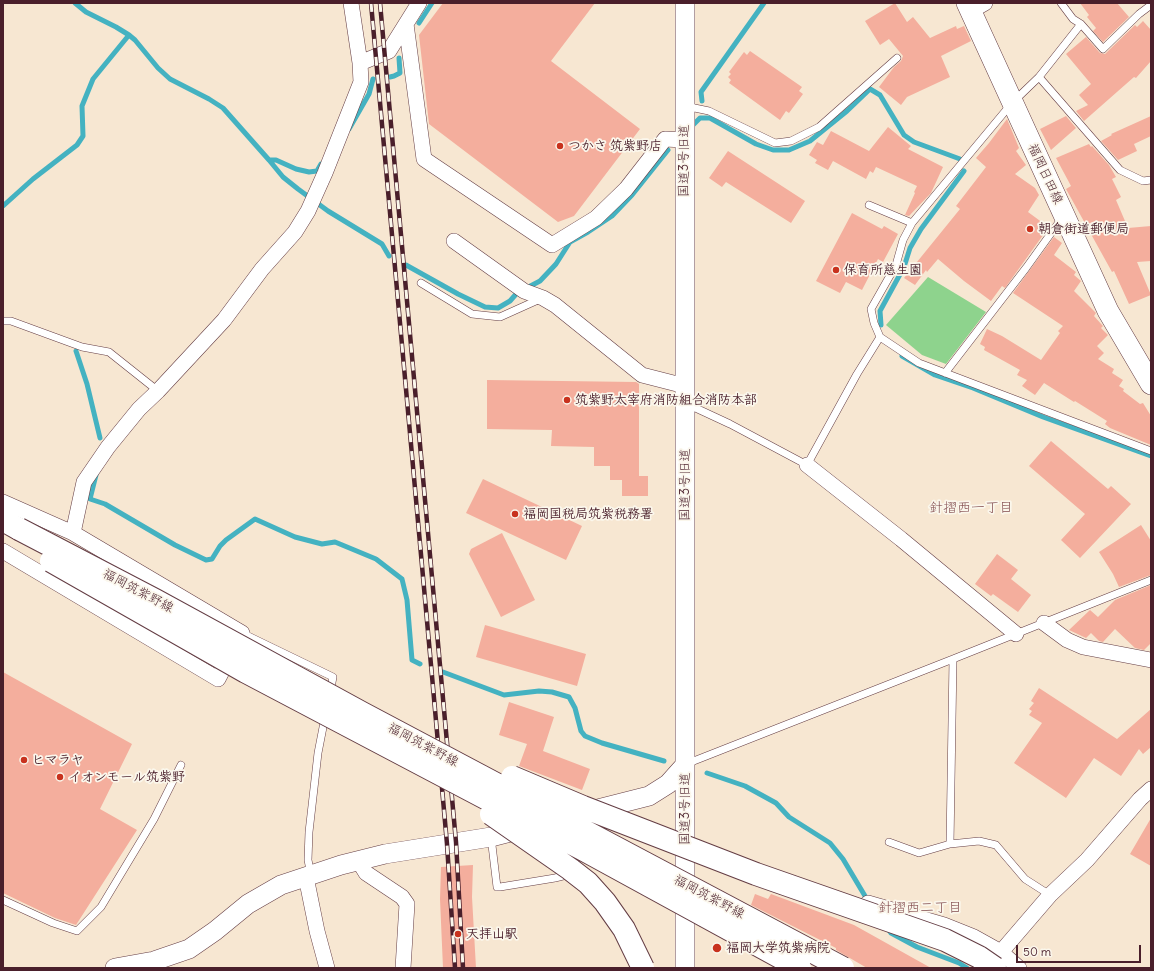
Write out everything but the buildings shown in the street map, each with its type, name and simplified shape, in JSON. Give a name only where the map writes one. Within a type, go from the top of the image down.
[{"type":"main road","name":"福岡日田線","points":[[975,6],[1012,103],[1108,311],[1151,384]]},
{"type":"main road","name":"福岡筑紫野線","points":[[8,535],[155,600],[362,713],[843,968]]},
{"type":"main road","name":"福岡筑紫野線","points":[[8,535],[246,672],[584,850],[800,968]]},
{"type":"main road","points":[[362,713],[454,751],[533,787],[624,823],[756,874],[945,940],[979,957],[998,960]]},
{"type":"main road","points":[[418,763],[588,883],[605,902],[624,930],[643,968]]},
{"type":"street","points":[[73,534],[84,482],[108,447],[135,414],[224,320],[262,270],[295,232],[308,211],[325,173],[361,82],[360,63],[351,3]]},
{"type":"street","points":[[360,63],[389,51],[419,3]]},
{"type":"street","name":"国道3号旧道","points":[[684,3],[685,968]]},
{"type":"street","points":[[406,24],[424,160],[552,245],[596,218],[626,188],[665,139],[684,140]]},
{"type":"street","points":[[454,241],[524,291],[555,305],[642,375],[685,394]]},
{"type":"street","points":[[807,464],[1016,634]]},
{"type":"street","points":[[3,502],[73,534],[242,633],[218,679],[8,535]]},
{"type":"street","points":[[1044,623],[1067,640],[1083,647],[1151,660]]},
{"type":"street","points":[[115,968],[154,961],[189,948],[215,931],[248,904],[281,885],[358,860],[385,854],[491,837],[649,796],[668,784],[685,765]]},
{"type":"street","points":[[998,960],[1050,895],[1087,860],[1140,799],[1151,790]]},
{"type":"street","points":[[685,838],[849,897],[944,925],[974,937],[998,960],[1019,968]]},
{"type":"street","points":[[358,860],[366,873],[402,897],[407,904],[403,968]]},
{"type":"street","points":[[309,876],[317,931],[327,968]]},
{"type":"lane","points":[[1061,3],[1073,19],[1080,24],[1103,48],[1138,14],[1151,5]]},
{"type":"lane","points":[[1080,24],[1040,77],[1012,103],[912,223],[902,240],[896,265],[871,309],[874,323],[880,337],[919,363],[1151,451]]},
{"type":"lane","points":[[685,106],[709,111],[775,143],[791,141],[819,127],[897,58]]},
{"type":"lane","points":[[1040,77],[1120,170],[1143,181],[1151,180]]},
{"type":"lane","points":[[869,205],[912,223]]},
{"type":"lane","points":[[945,373],[1026,268],[1064,215]]},
{"type":"lane","points":[[421,283],[472,314],[500,317],[542,298]]},
{"type":"lane","points":[[3,321],[11,321],[82,347],[109,352],[158,391]]},
{"type":"lane","points":[[685,394],[730,424],[807,464],[857,374],[880,337]]},
{"type":"lane","points":[[685,765],[1151,580]]},
{"type":"lane","points":[[242,633],[333,677],[318,753],[309,832],[309,876]]},
{"type":"lane","points":[[950,844],[953,659]]},
{"type":"lane","points":[[3,900],[53,923],[77,931],[102,907],[154,819],[181,765]]},
{"type":"lane","points":[[491,837],[497,887],[562,876],[575,859],[577,850],[574,839],[564,818]]},
{"type":"lane","points":[[889,842],[919,853],[950,844],[979,841],[996,845],[1025,879],[1050,895]]},
{"type":"green space","points":[[928,277],[986,312],[946,364],[922,355],[886,325]]},
{"type":"waterway","points":[[75,3],[86,12],[129,35],[135,40],[158,68],[170,79],[223,108],[269,160],[276,160],[296,169],[309,172],[317,171],[321,164]]},
{"type":"waterway","points":[[419,23],[432,3]]},
{"type":"waterway","points":[[702,101],[701,92],[764,3]]},
{"type":"waterway","points":[[3,206],[33,179],[77,145],[83,136],[82,106],[93,79],[129,35]]},
{"type":"waterway","points":[[390,77],[400,73],[399,58]]},
{"type":"waterway","points":[[349,129],[369,94],[373,79]]},
{"type":"waterway","points":[[692,126],[700,118],[710,118],[756,144],[773,150],[789,150],[810,141],[847,111],[870,89],[880,95],[904,135],[914,142],[960,159]]},
{"type":"waterway","points":[[406,265],[485,307],[498,308],[510,301],[517,293],[540,281],[556,264],[570,242],[612,216],[632,195],[668,150]]},
{"type":"waterway","points":[[269,160],[283,177],[298,189],[328,211],[382,244],[389,256]]},
{"type":"waterway","points":[[881,325],[880,311],[904,267],[910,248],[921,229],[964,171]]},
{"type":"waterway","points":[[76,351],[87,384],[100,438]]},
{"type":"waterway","points":[[902,356],[935,375],[973,388],[1043,417],[1151,456]]},
{"type":"waterway","points":[[96,475],[90,499],[105,504],[175,545],[206,560],[212,559],[220,546],[226,540],[255,519],[295,537],[322,544],[335,542],[376,559],[402,579],[407,600],[412,660],[420,664]]},
{"type":"waterway","points":[[443,672],[504,695],[539,691],[552,692],[569,697],[575,708],[581,731],[585,736],[602,743],[664,761]]},
{"type":"waterway","points":[[707,773],[745,786],[776,803],[789,817],[830,843],[843,859],[868,901]]},
{"type":"waterway","points":[[887,927],[891,933],[917,947],[959,963],[967,968]]},
{"type":"railway","points":[[371,3],[447,844],[455,968]]},
{"type":"railway","points":[[380,3],[456,842],[463,968]]},
{"type":"place","name":"つかさ 筑紫野店","points":[[560,146]]},
{"type":"place","name":"朝倉街道郵便局","points":[[1030,229]]},
{"type":"place","name":"保育所慈生園","points":[[836,270]]},
{"type":"place","name":"筑紫野太宰府消防組合消防本部","points":[[567,400]]},
{"type":"place","name":"福岡国税局筑紫税務署","points":[[515,514]]},
{"type":"place","name":"ヒマラヤ","points":[[24,760]]},
{"type":"place","name":"イオンモール筑紫野","points":[[60,777]]},
{"type":"place","name":"天拝山駅","points":[[458,934]]},
{"type":"place","name":"福岡大学筑紫病院","points":[[717,948]]},
{"type":"district","name":"針摺西一丁目","points":[[971,508]]},
{"type":"district","name":"針摺西二丁目","points":[[920,908]]}]
